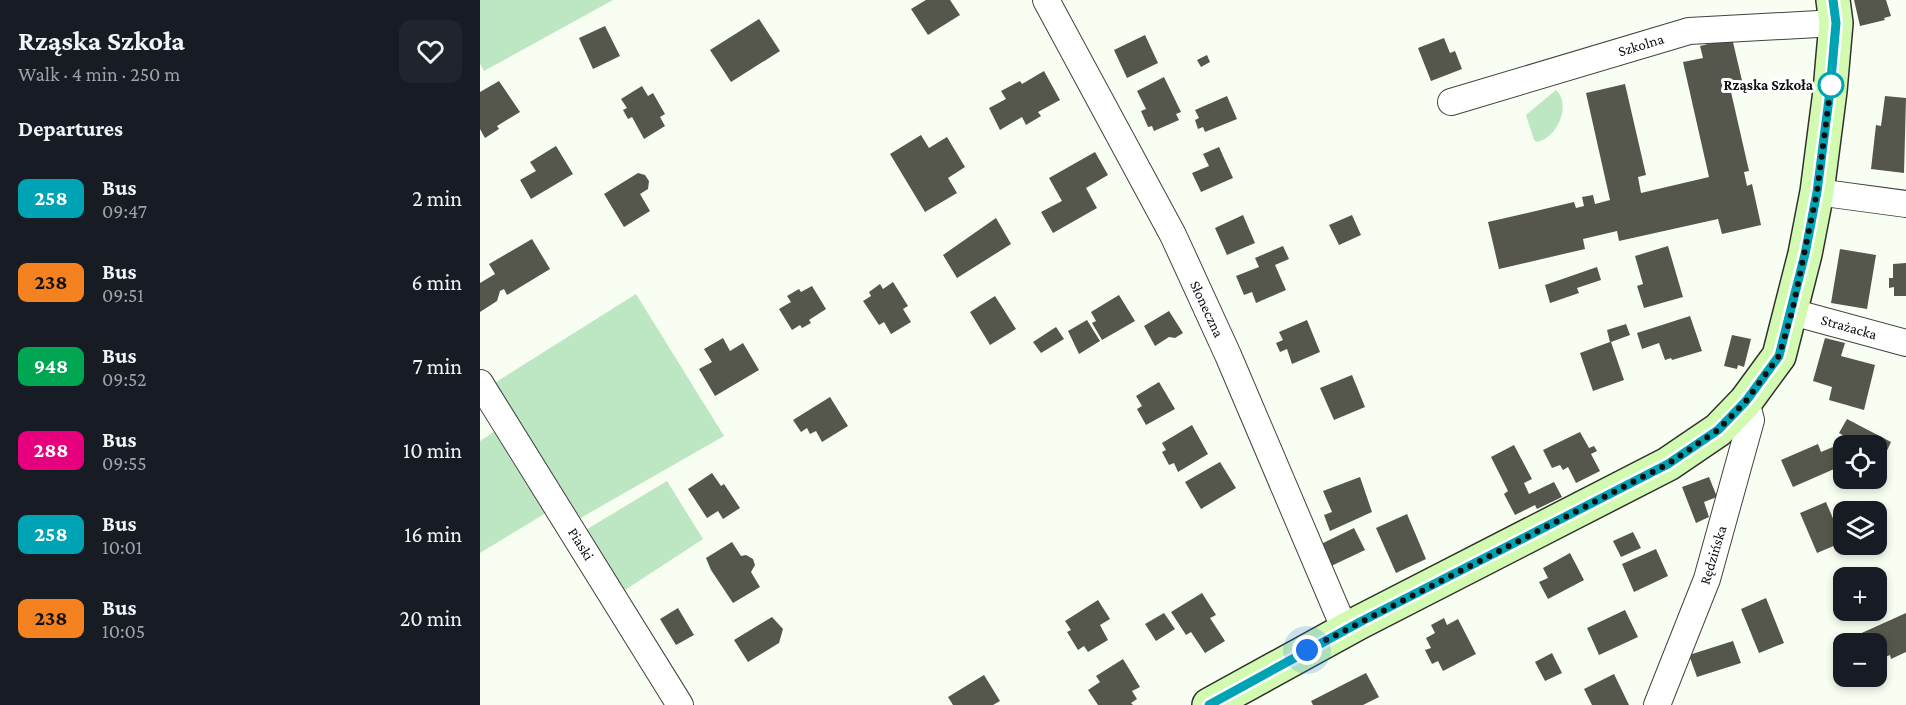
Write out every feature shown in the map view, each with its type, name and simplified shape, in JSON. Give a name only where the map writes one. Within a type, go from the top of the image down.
[{"type":"street","name":"Słoneczna","points":[[1046,0],[1173,235],[1228,355],[1345,630]]},
{"type":"street","points":[[1209,705],[1345,630],[1668,464],[1718,430],[1746,401],[1779,356],[1792,312],[1817,192],[1834,11]]},
{"type":"street","name":"Szkolna","points":[[1451,102],[1689,31],[1834,11]]},
{"type":"street","points":[[1817,192],[1906,204]]},
{"type":"street","name":"Strażacka","points":[[1792,312],[1906,343]]},
{"type":"street","name":"Piaski","points":[[480,383],[680,705]]},
{"type":"street","name":"Rędzińska","points":[[1657,705],[1707,579],[1751,420],[1746,401]]},
{"type":"green space","points":[[480,0],[613,0],[484,71],[480,64]]},
{"type":"green space","points":[[1556,90],[1563,104],[1560,120],[1551,134],[1537,142],[1534,140],[1526,115]]},
{"type":"green space","points":[[636,294],[724,436],[577,520],[493,384]]},
{"type":"green space","points":[[497,430],[546,513],[480,553],[480,441]]},
{"type":"green space","points":[[667,481],[703,539],[622,592],[584,531]]},
{"type":"building","points":[[926,0],[950,0],[960,15],[928,35],[911,9]]},
{"type":"building","points":[[1854,0],[1886,0],[1891,16],[1884,18],[1885,20],[1860,26]]},
{"type":"building","points":[[759,19],[780,51],[731,82],[710,50]]},
{"type":"building","points":[[605,26],[620,56],[593,69],[579,38]]},
{"type":"building","points":[[1145,35],[1158,63],[1127,78],[1114,50]]},
{"type":"building","points":[[1444,38],[1450,53],[1455,51],[1462,69],[1431,81],[1418,48]]},
{"type":"building","points":[[1732,38],[1744,89],[1731,92],[1749,171],[1744,172],[1747,186],[1752,184],[1761,225],[1722,234],[1718,219],[1619,241],[1617,231],[1583,239],[1585,249],[1499,269],[1488,222],[1574,202],[1576,208],[1584,206],[1582,197],[1593,195],[1595,204],[1610,200],[1586,93],[1625,84],[1646,175],[1638,177],[1641,193],[1709,177],[1683,62],[1703,58],[1700,46]]},
{"type":"building","points":[[1207,55],[1210,62],[1201,67],[1197,60]]},
{"type":"building","points":[[1044,71],[1060,100],[1038,112],[1041,116],[1026,125],[1022,117],[1000,130],[989,108],[1006,99],[1001,91],[1020,81],[1022,84]]},
{"type":"building","points":[[1164,77],[1181,112],[1176,114],[1179,120],[1154,131],[1152,126],[1148,127],[1141,111],[1146,109],[1137,91]]},
{"type":"building","points":[[499,81],[520,112],[497,126],[499,129],[485,138],[480,129],[480,92]]},
{"type":"building","points":[[642,86],[648,96],[653,93],[665,114],[660,117],[665,126],[644,139],[632,117],[628,119],[623,110],[627,108],[621,99]]},
{"type":"building","points":[[1227,96],[1237,119],[1205,132],[1203,127],[1198,129],[1195,120],[1199,118],[1195,110]]},
{"type":"building","points":[[1885,96],[1906,98],[1904,173],[1871,169],[1876,125],[1881,126]]},
{"type":"building","points":[[921,135],[929,148],[947,137],[965,167],[948,178],[957,193],[925,212],[890,154]]},
{"type":"building","points":[[556,146],[573,174],[531,199],[520,180],[536,171],[530,162]]},
{"type":"building","points":[[1219,147],[1233,178],[1201,192],[1192,173],[1209,166],[1203,154]]},
{"type":"building","points":[[1095,152],[1108,175],[1086,188],[1097,208],[1053,233],[1041,212],[1062,201],[1049,178]]},
{"type":"building","points":[[638,173],[645,175],[649,181],[648,189],[640,194],[650,211],[624,227],[604,194]]},
{"type":"building","points":[[1243,215],[1255,243],[1227,255],[1215,228]]},
{"type":"building","points":[[1352,215],[1361,235],[1339,245],[1329,225]]},
{"type":"building","points":[[996,218],[1011,244],[957,278],[943,255]]},
{"type":"building","points":[[532,239],[550,269],[507,295],[504,289],[500,291],[497,301],[480,312],[480,283],[495,274],[489,264]]},
{"type":"building","points":[[1283,246],[1289,259],[1275,265],[1286,290],[1256,303],[1252,292],[1244,295],[1236,276],[1259,267],[1255,258]]},
{"type":"building","points":[[1668,246],[1683,297],[1644,308],[1637,286],[1643,284],[1635,256]]},
{"type":"building","points":[[1840,249],[1876,255],[1867,309],[1831,303]]},
{"type":"building","points":[[1906,263],[1906,296],[1894,296],[1894,287],[1889,288],[1889,278],[1893,278],[1893,264]]},
{"type":"building","points":[[1597,267],[1601,280],[1577,288],[1579,293],[1550,303],[1545,285]]},
{"type":"building","points":[[893,282],[908,306],[903,309],[911,322],[891,334],[884,322],[879,325],[863,301],[871,296],[869,292],[880,284],[883,289]]},
{"type":"building","points":[[812,286],[826,309],[809,320],[811,323],[802,328],[800,325],[792,330],[779,309],[791,302],[787,296],[799,289],[801,292]]},
{"type":"building","points":[[1119,295],[1135,321],[1102,340],[1092,323],[1096,321],[1091,312]]},
{"type":"building","points":[[995,296],[1016,329],[990,345],[970,312]]},
{"type":"building","points":[[1169,311],[1183,333],[1175,338],[1169,337],[1155,346],[1144,326]]},
{"type":"building","points":[[1690,316],[1702,351],[1665,360],[1659,343],[1642,349],[1637,333]]},
{"type":"building","points":[[1087,320],[1100,341],[1079,354],[1068,331]]},
{"type":"building","points":[[1307,320],[1320,352],[1292,364],[1287,349],[1280,352],[1276,343],[1283,340],[1279,332]]},
{"type":"building","points":[[1626,324],[1630,335],[1611,342],[1624,380],[1593,391],[1580,353],[1610,342],[1607,330]]},
{"type":"building","points":[[1056,327],[1064,339],[1041,353],[1033,342]]},
{"type":"building","points":[[1732,335],[1751,339],[1744,367],[1738,365],[1737,369],[1724,366]]},
{"type":"building","points":[[723,338],[730,351],[743,343],[759,370],[715,396],[699,369],[712,362],[704,349]]},
{"type":"building","points":[[1825,338],[1845,343],[1841,356],[1875,365],[1864,410],[1829,400],[1832,387],[1813,381]]},
{"type":"building","points":[[1352,375],[1365,407],[1334,420],[1320,388]]},
{"type":"building","points":[[1159,382],[1175,409],[1146,425],[1137,409],[1142,406],[1136,396]]},
{"type":"building","points":[[830,397],[848,426],[822,442],[816,431],[810,434],[807,428],[801,432],[793,420]]},
{"type":"building","points":[[1847,419],[1878,435],[1843,435],[1839,433]]},
{"type":"building","points":[[1192,425],[1208,454],[1178,472],[1174,463],[1169,465],[1162,452],[1166,450],[1162,443]]},
{"type":"building","points":[[1580,432],[1589,448],[1594,446],[1597,451],[1591,454],[1600,471],[1576,483],[1568,467],[1563,470],[1560,465],[1552,468],[1543,450]]},
{"type":"building","points":[[1818,444],[1821,452],[1833,447],[1833,470],[1793,487],[1781,460]]},
{"type":"building","points":[[1514,445],[1532,479],[1524,483],[1529,494],[1554,482],[1562,497],[1537,509],[1535,505],[1515,515],[1504,494],[1508,491],[1491,457]]},
{"type":"building","points":[[1220,462],[1236,488],[1201,509],[1185,482]]},
{"type":"building","points":[[712,473],[721,486],[724,484],[740,508],[723,519],[718,511],[707,518],[688,489]]},
{"type":"building","points":[[1360,477],[1372,512],[1330,531],[1324,515],[1332,512],[1323,491]]},
{"type":"building","points":[[1709,477],[1717,497],[1704,502],[1709,517],[1696,523],[1682,487]]},
{"type":"building","points":[[1826,502],[1833,518],[1833,546],[1817,553],[1800,513]]},
{"type":"building","points":[[1407,514],[1426,559],[1396,573],[1376,528]]},
{"type":"building","points":[[1354,528],[1365,550],[1329,567],[1319,545]]},
{"type":"building","points":[[1633,532],[1641,548],[1621,557],[1613,541]]},
{"type":"building","points":[[732,542],[741,556],[746,555],[753,559],[755,565],[751,572],[760,587],[733,603],[711,570],[706,558]]},
{"type":"building","points":[[1656,549],[1668,576],[1634,592],[1622,564]]},
{"type":"building","points":[[1570,553],[1584,580],[1548,599],[1539,582],[1548,578],[1543,568]]},
{"type":"building","points":[[1202,593],[1216,615],[1210,618],[1225,641],[1205,653],[1191,632],[1186,635],[1171,612]]},
{"type":"building","points":[[1766,598],[1784,643],[1759,653],[1741,609]]},
{"type":"building","points":[[1098,600],[1110,619],[1100,625],[1108,640],[1088,652],[1084,646],[1078,650],[1067,632],[1071,630],[1065,621]]},
{"type":"building","points":[[678,608],[694,635],[676,645],[660,619]]},
{"type":"building","points":[[1625,610],[1638,637],[1599,655],[1587,628]]},
{"type":"building","points":[[1164,613],[1175,629],[1156,641],[1145,624]]},
{"type":"building","points":[[1906,613],[1906,652],[1891,659],[1890,655],[1887,656],[1887,633],[1862,633]]},
{"type":"building","points":[[772,617],[783,629],[779,643],[748,662],[734,640]]},
{"type":"building","points":[[1444,618],[1447,625],[1458,619],[1476,654],[1443,671],[1438,661],[1432,664],[1425,650],[1431,648],[1426,638],[1435,633],[1431,625]]},
{"type":"building","points":[[1733,641],[1741,663],[1697,677],[1689,655]]},
{"type":"building","points":[[1552,653],[1562,673],[1545,681],[1535,662]]},
{"type":"building","points":[[1123,659],[1140,687],[1132,691],[1137,699],[1131,703],[1133,705],[1098,705],[1088,690],[1100,682],[1096,676]]},
{"type":"building","points":[[1366,673],[1379,697],[1363,705],[1313,705],[1311,701]]},
{"type":"building","points":[[1614,674],[1629,705],[1592,705],[1584,689]]},
{"type":"building","points":[[984,675],[1000,701],[993,705],[953,705],[948,697]]},
{"type":"bus line","name":"258","points":[[1209,705],[1360,622],[1668,464],[1718,430],[1746,401],[1779,356],[1805,254],[1817,192],[1830,91],[1836,23],[1833,0]]},
{"type":"place","name":"Rząska Szkoła","points":[[1831,85]]},
{"type":"route","points":[[1307,650],[1668,464],[1718,430],[1746,401],[1779,356],[1792,312],[1817,192],[1831,85]]}]
